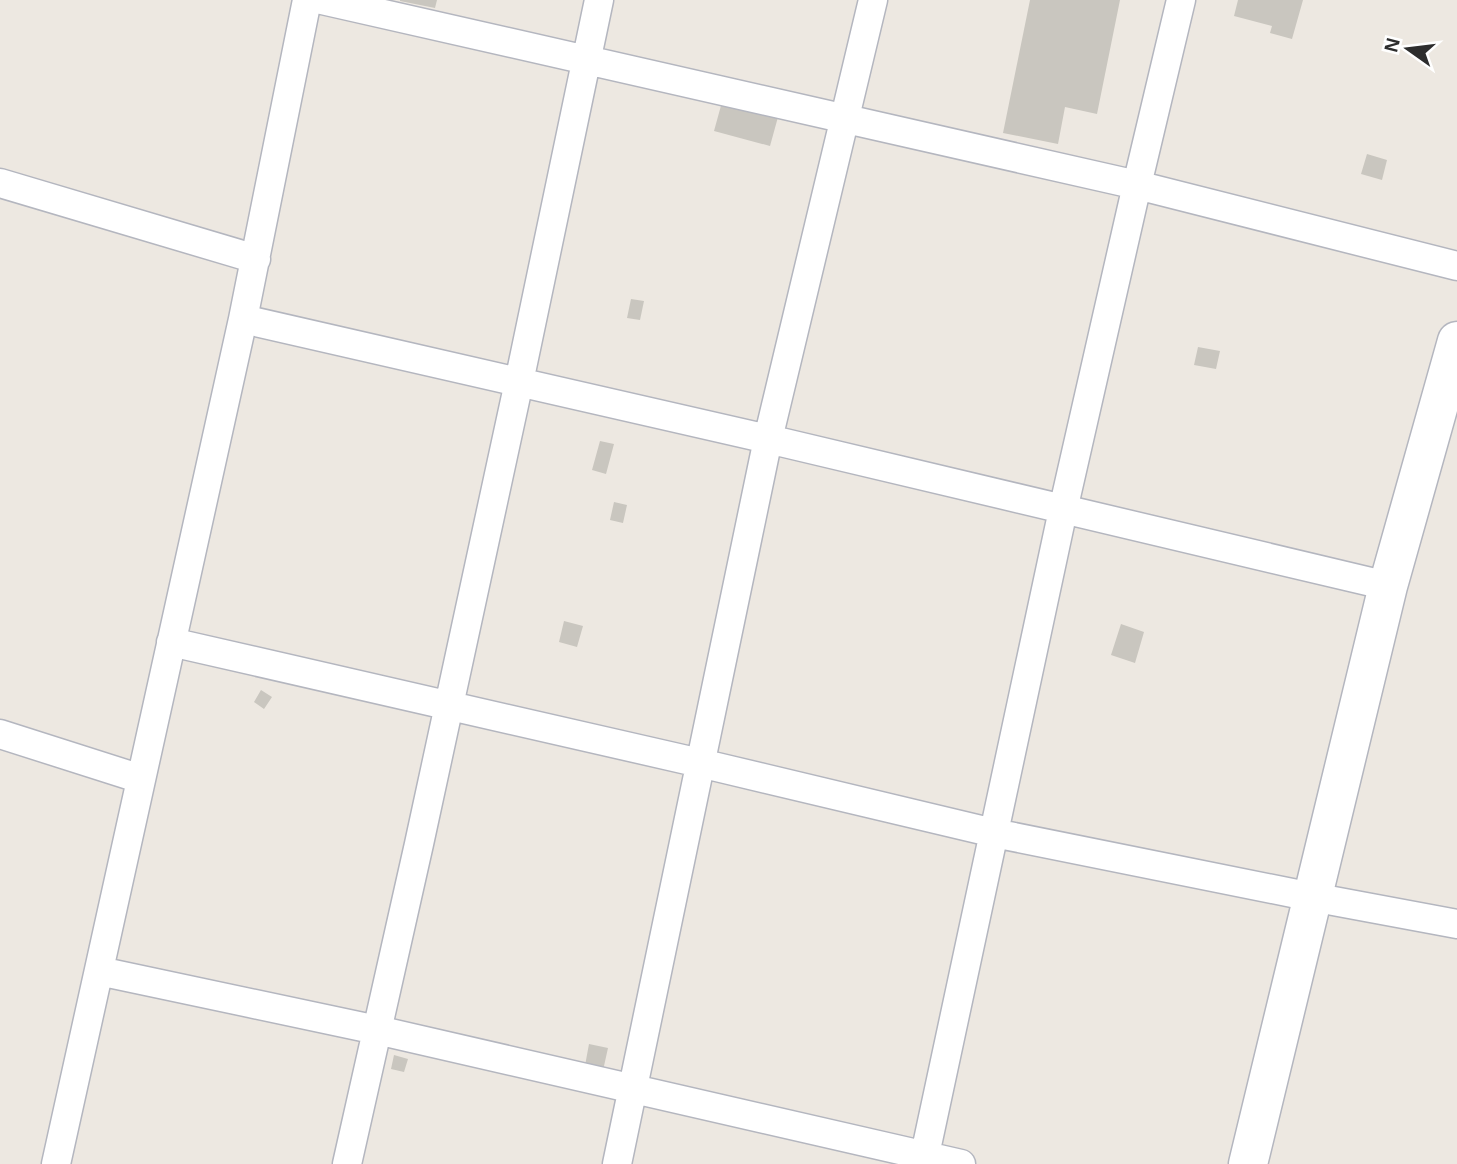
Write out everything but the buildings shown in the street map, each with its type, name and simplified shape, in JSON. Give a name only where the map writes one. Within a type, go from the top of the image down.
[{"type":"street","points":[[56,1164],[256,259],[307,0]]},
{"type":"street","points":[[322,0],[1137,185],[1457,266]]},
{"type":"street","points":[[347,1164],[449,706],[599,0]]},
{"type":"street","points":[[617,1164],[768,439],[873,0]]},
{"type":"street","points":[[924,1160],[1063,510],[1181,0]]},
{"type":"street","points":[[0,183],[256,259]]},
{"type":"street","points":[[243,319],[768,439],[1388,586]]},
{"type":"street","points":[[1248,1164],[1388,586],[1457,341]]},
{"type":"street","points":[[172,642],[994,833],[1457,924]]},
{"type":"street","points":[[0,734],[141,779]]},
{"type":"street","points":[[99,971],[633,1088],[924,1160],[961,1164]]}]
